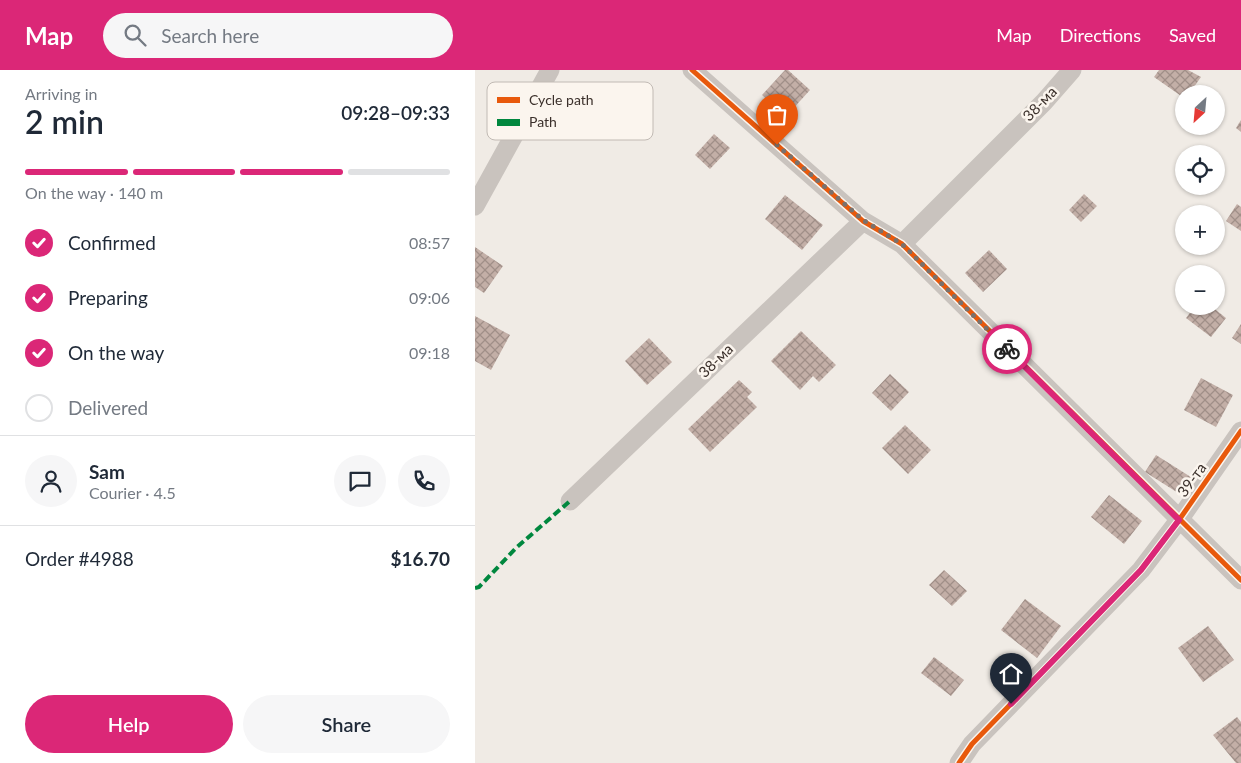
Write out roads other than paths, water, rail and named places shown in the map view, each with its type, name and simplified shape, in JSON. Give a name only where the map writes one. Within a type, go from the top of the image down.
[{"type":"street","points":[[543,82],[550,70]]},
{"type":"street","points":[[692,70],[863,220],[902,244],[1241,580]]},
{"type":"street","name":"38-ма","points":[[902,244],[1044,102],[1073,70]]},
{"type":"street","points":[[475,206],[511,140]]},
{"type":"street","name":"38-ма","points":[[570,501],[863,220]]},
{"type":"street","name":"39-та","points":[[959,763],[972,744],[1141,570],[1179,520],[1241,431]]}]
